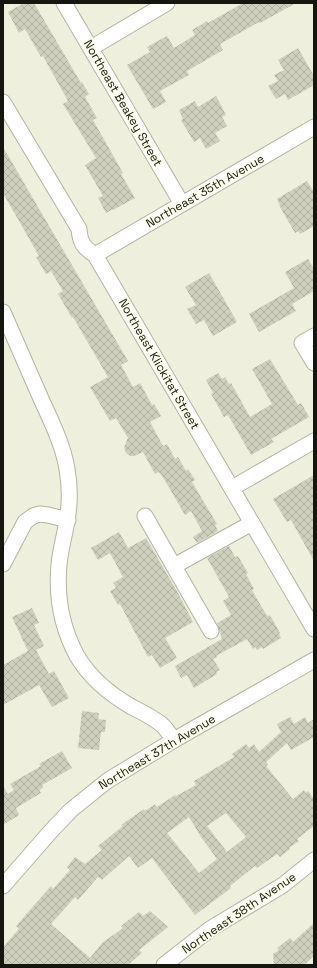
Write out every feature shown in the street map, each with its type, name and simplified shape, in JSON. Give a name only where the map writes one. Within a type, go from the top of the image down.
[{"type":"street","name":"Northeast Beakey Street","points":[[64,3],[182,204]]},
{"type":"street","points":[[91,48],[167,3]]},
{"type":"street","name":"Northeast Klickitat Street","points":[[3,102],[79,229],[80,239],[86,250],[95,255],[314,629]]},
{"type":"street","name":"Northeast 35th Avenue","points":[[95,255],[314,127]]},
{"type":"street","points":[[3,312],[64,454],[69,484],[68,520],[59,564],[58,583],[64,626],[69,640],[78,657],[90,673],[103,686],[118,698],[150,716],[162,725],[174,740]]},
{"type":"street","points":[[308,340],[314,363]]},
{"type":"street","points":[[232,488],[314,441]]},
{"type":"street","points":[[3,564],[25,522],[33,516],[40,514],[68,520]]},
{"type":"street","points":[[145,516],[211,631]]},
{"type":"street","points":[[174,566],[252,523]]},
{"type":"street","name":"Northeast 37th Avenue","points":[[3,886],[71,810],[107,781],[174,740],[314,660]]},
{"type":"street","name":"Northeast 38th Avenue","points":[[164,965],[210,929],[283,885],[314,860]]},
{"type":"building","points":[[24,3],[34,3],[89,94],[85,97],[97,118],[93,120],[123,173],[121,174],[135,198],[106,213],[98,198],[103,196],[85,165],[96,158],[63,104],[68,101],[43,56],[41,57],[25,29],[19,33],[8,12]]},
{"type":"building","points":[[243,3],[296,3],[220,44],[223,50],[187,71],[189,75],[160,91],[166,102],[153,109],[127,65],[150,52],[147,47],[167,36],[174,48],[195,35],[192,30],[207,21],[208,23]]},
{"type":"building","points":[[298,48],[314,76],[314,85],[288,100],[285,94],[276,99],[268,86],[278,81],[274,75],[284,70],[278,60]]},
{"type":"building","points":[[216,96],[226,115],[222,117],[227,126],[215,133],[220,141],[206,149],[200,138],[194,142],[181,120],[183,119],[179,110],[195,101],[198,107]]},
{"type":"building","points":[[3,147],[128,361],[121,365],[133,387],[140,383],[152,405],[154,404],[161,416],[150,422],[163,446],[167,444],[175,459],[178,457],[186,471],[188,469],[195,480],[192,482],[217,524],[215,525],[218,531],[197,543],[193,537],[202,531],[191,511],[185,515],[164,479],[159,472],[155,474],[143,452],[134,456],[130,456],[126,453],[124,447],[128,438],[116,418],[110,421],[90,387],[108,377],[58,294],[63,291],[51,271],[46,274],[36,257],[39,256],[3,193]]},
{"type":"building","points":[[307,181],[314,192],[314,226],[300,234],[298,231],[295,233],[277,199]]},
{"type":"building","points":[[308,259],[314,269],[314,291],[292,304],[296,311],[259,332],[249,314],[294,288],[285,272]]},
{"type":"building","points":[[209,273],[237,322],[213,336],[204,320],[196,324],[187,309],[196,305],[185,287]]},
{"type":"building","points":[[270,359],[298,405],[301,403],[309,417],[271,439],[274,442],[251,455],[228,415],[224,417],[211,394],[213,393],[206,380],[218,373],[222,379],[225,377],[229,384],[231,383],[250,417],[272,404],[252,369]]},
{"type":"building","points":[[314,475],[314,561],[291,520],[287,522],[273,499]]},
{"type":"building","points":[[119,532],[128,548],[146,538],[193,622],[165,638],[177,658],[160,668],[152,655],[148,657],[120,604],[118,605],[110,591],[116,588],[113,583],[123,577],[110,553],[98,560],[91,548]]},
{"type":"building","points":[[229,546],[235,557],[238,556],[248,573],[246,574],[254,589],[252,590],[267,616],[270,615],[280,633],[281,638],[263,649],[262,647],[257,650],[256,647],[253,649],[247,639],[216,656],[217,657],[213,659],[220,670],[216,672],[217,674],[194,688],[187,675],[181,678],[175,666],[222,639],[217,623],[231,615],[223,601],[229,597],[207,558]]},
{"type":"building","points":[[32,608],[39,623],[34,625],[44,646],[36,650],[49,674],[54,671],[69,698],[52,707],[39,685],[3,705],[3,665],[28,651],[12,617]]},
{"type":"building","points":[[82,711],[99,713],[98,719],[106,720],[105,732],[101,732],[99,750],[78,748]]},
{"type":"building","points":[[290,717],[294,724],[305,717],[308,723],[314,719],[314,737],[291,750],[287,743],[266,762],[268,765],[266,766],[293,799],[304,790],[305,793],[308,791],[314,799],[314,826],[297,839],[299,841],[289,848],[290,849],[280,857],[277,854],[257,868],[255,866],[230,886],[231,888],[195,915],[152,858],[138,868],[129,856],[102,880],[98,877],[78,900],[75,897],[51,924],[90,958],[102,943],[123,928],[121,926],[139,912],[143,916],[150,911],[168,927],[139,950],[142,953],[128,965],[3,965],[3,947],[19,929],[16,926],[51,886],[53,889],[70,870],[67,867],[75,857],[85,864],[102,850],[98,846],[123,826],[121,825],[144,809],[145,811],[155,804],[157,807],[175,795],[176,796],[196,785],[194,781],[234,757],[232,754],[246,744],[249,748],[254,744],[259,752],[281,732],[277,724]],"holes":[[[226,813],[246,837],[227,852],[207,826]],[[189,817],[217,859],[199,873],[167,833]]]},
{"type":"building","points":[[62,751],[72,768],[42,785],[43,788],[39,790],[41,793],[16,808],[19,815],[3,825],[3,786],[8,794],[14,790],[10,784],[41,766],[39,764]]},
{"type":"building","points":[[314,923],[314,956],[304,965],[274,965],[273,954],[279,950],[277,948],[290,938],[293,942]]}]
